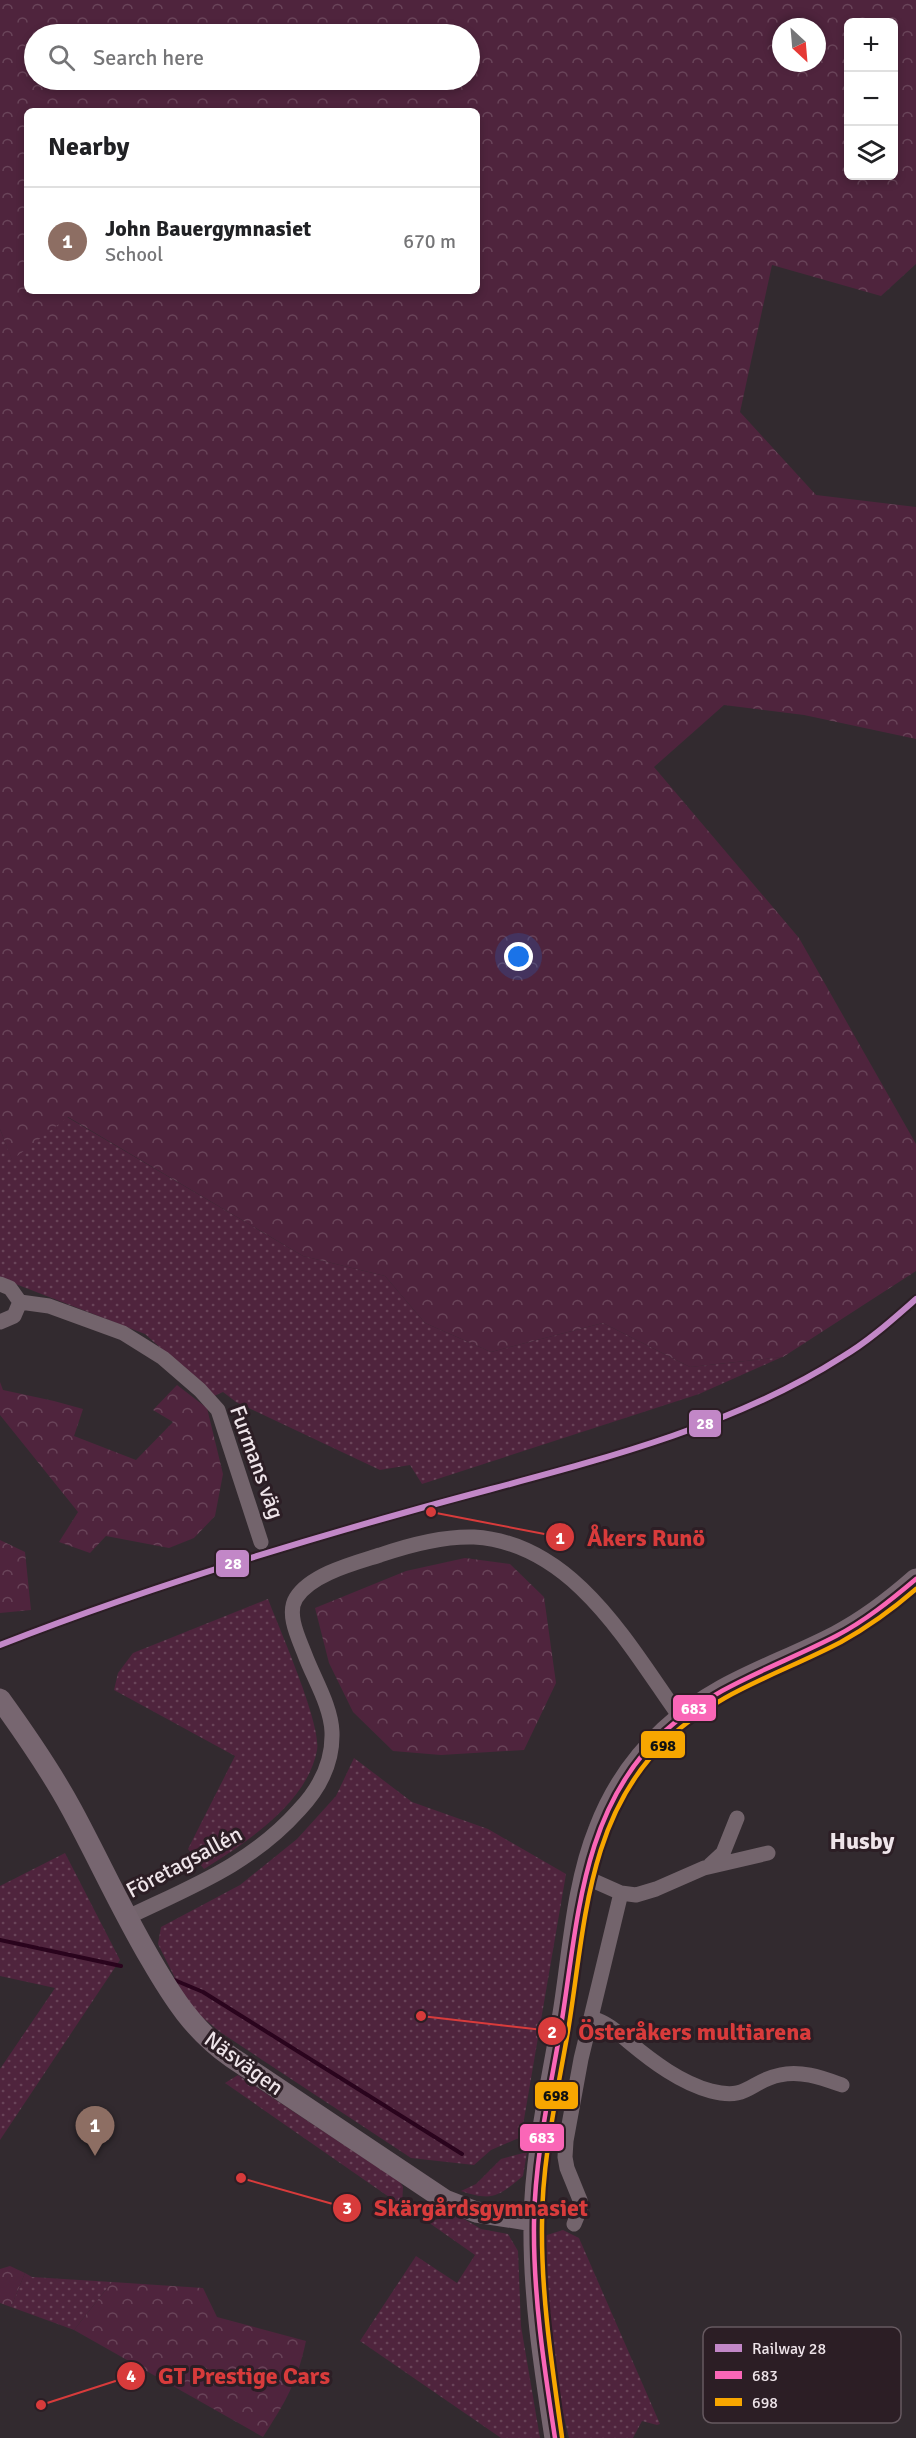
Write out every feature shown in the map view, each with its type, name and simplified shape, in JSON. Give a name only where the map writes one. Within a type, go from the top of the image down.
[{"type":"main road","points":[[555,2438],[540,2337],[534,2221],[540,2145],[585,1877],[598,1829],[616,1794],[646,1750],[680,1718],[729,1685],[855,1625],[896,1598],[916,1580]]},
{"type":"main road","name":"Näsvägen","points":[[0,1699],[29,1739],[56,1783],[126,1918],[175,2002],[187,2018],[219,2049],[445,2200],[476,2212],[534,2221]]},
{"type":"street","points":[[0,1284],[10,1288],[20,1302],[14,1316],[0,1322]]},
{"type":"street","name":"Furmans väg","points":[[20,1302],[49,1306],[123,1333],[163,1358],[200,1390],[218,1410],[261,1542]]},
{"type":"street","name":"Företagsallén","points":[[126,1918],[235,1865],[274,1836],[316,1790],[328,1762],[332,1732],[328,1713],[298,1636],[293,1605],[297,1596],[308,1586],[347,1566],[390,1551],[434,1541],[474,1537],[505,1543],[537,1556],[566,1573],[619,1630],[680,1718]]},
{"type":"street","points":[[585,1877],[621,1893],[636,1895],[649,1892],[717,1860],[723,1853],[737,1818]]},
{"type":"street","points":[[704,1868],[768,1853]]},
{"type":"street","points":[[574,2224],[581,2208],[567,2168],[566,2141],[574,2091],[621,1893]]},
{"type":"street","points":[[591,2018],[606,2022],[677,2077],[711,2091],[739,2094],[782,2074],[814,2075],[842,2085]]},
{"type":"green space","points":[[0,0],[916,0],[916,264],[881,296],[772,265],[740,412],[816,495],[916,507],[916,739],[804,715],[724,705],[654,767],[799,938],[916,1144],[916,1271],[783,1357],[690,1367],[603,1323],[491,1352],[425,1323],[385,1276],[303,1256],[68,1117],[12,1160],[0,1129]]},
{"type":"green space","points":[[67,1117],[303,1256],[385,1276],[425,1323],[491,1352],[603,1323],[690,1367],[782,1357],[699,1394],[422,1484],[410,1465],[380,1470],[236,1402],[223,1392],[214,1396],[145,1334],[0,1278],[0,1129],[12,1159]]},
{"type":"green space","points":[[0,1382],[3,1390],[83,1409],[74,1436],[136,1460],[173,1422],[153,1410],[177,1385],[207,1408],[223,1474],[215,1516],[194,1538],[169,1548],[106,1536],[90,1553],[59,1542],[78,1512],[0,1415]]},
{"type":"green space","points":[[0,1540],[25,1552],[31,1610],[0,1613]]},
{"type":"green space","points":[[465,1558],[510,1564],[544,1597],[556,1683],[524,1750],[441,1755],[393,1751],[353,1712],[329,1663],[315,1608],[406,1571]]},
{"type":"green space","points":[[268,1599],[307,1699],[317,1738],[317,1750],[311,1769],[288,1804],[256,1834],[204,1869],[188,1849],[235,1756],[114,1690],[118,1673],[133,1653]]},
{"type":"green space","points":[[354,1758],[412,1802],[488,1829],[566,1874],[521,2137],[491,2150],[474,2165],[411,2158],[220,2032],[189,2006],[158,1944],[161,1927],[240,1885],[297,1839],[336,1796]]},
{"type":"green space","points":[[65,1853],[120,1960],[0,2140],[0,2069],[55,1988],[0,1976],[0,1886]]},
{"type":"green space","points":[[238,2075],[400,2182],[403,2187],[402,2206],[225,2083]]},
{"type":"green space","points":[[527,2152],[523,2176],[508,2188],[488,2196],[461,2191],[476,2184],[501,2159]]},
{"type":"green space","points":[[419,2209],[436,2220],[447,2209],[481,2229],[508,2234],[518,2251],[521,2326],[540,2438],[501,2438],[360,2341],[416,2256],[457,2283],[475,2255],[415,2213]]},
{"type":"green space","points":[[563,2230],[579,2238],[660,2424],[642,2421],[633,2438],[569,2438],[549,2354],[541,2241],[547,2235]]},
{"type":"green space","points":[[10,2266],[25,2273],[11,2307],[0,2303],[0,2269]]},
{"type":"green space","points":[[25,2273],[32,2277],[112,2282],[74,2330],[11,2307]]},
{"type":"green space","points":[[112,2282],[203,2288],[217,2317],[306,2341],[299,2369],[290,2391],[263,2437],[74,2330]]},
{"type":"waterway","points":[[0,1940],[121,1966]]},
{"type":"waterway","points":[[172,1979],[203,1992],[462,2154]]},
{"type":"rail line","name":"28","points":[[0,1645],[153,1589],[257,1556],[579,1465],[689,1430],[794,1385],[852,1351],[916,1299]]},
{"type":"transit line","name":"683","points":[[555,2438],[537,2303],[534,2249],[535,2198],[543,2127],[578,1911],[599,1833],[615,1796],[637,1762],[665,1731],[684,1715],[725,1689],[847,1630],[878,1610],[916,1579]]},
{"type":"transit line","name":"698","points":[[562,2437],[545,2304],[542,2251],[543,2200],[551,2127],[585,1914],[605,1838],[620,1803],[641,1769],[668,1739],[687,1723],[707,1708],[751,1684],[841,1642],[880,1617],[916,1589]]},
{"type":"place","name":"Åkers Runö","points":[[431,1512]]},
{"type":"place","name":"Österåkers multiarena","points":[[421,2016]]},
{"type":"place","name":"John Bauergymnasiet","points":[[95,2156]]},
{"type":"place","name":"Skärgårdsgymnasiet","points":[[241,2178]]},
{"type":"place","name":"GT Prestige Cars","points":[[41,2405]]},
{"type":"district","name":"Husby","points":[[862,1841]]}]
